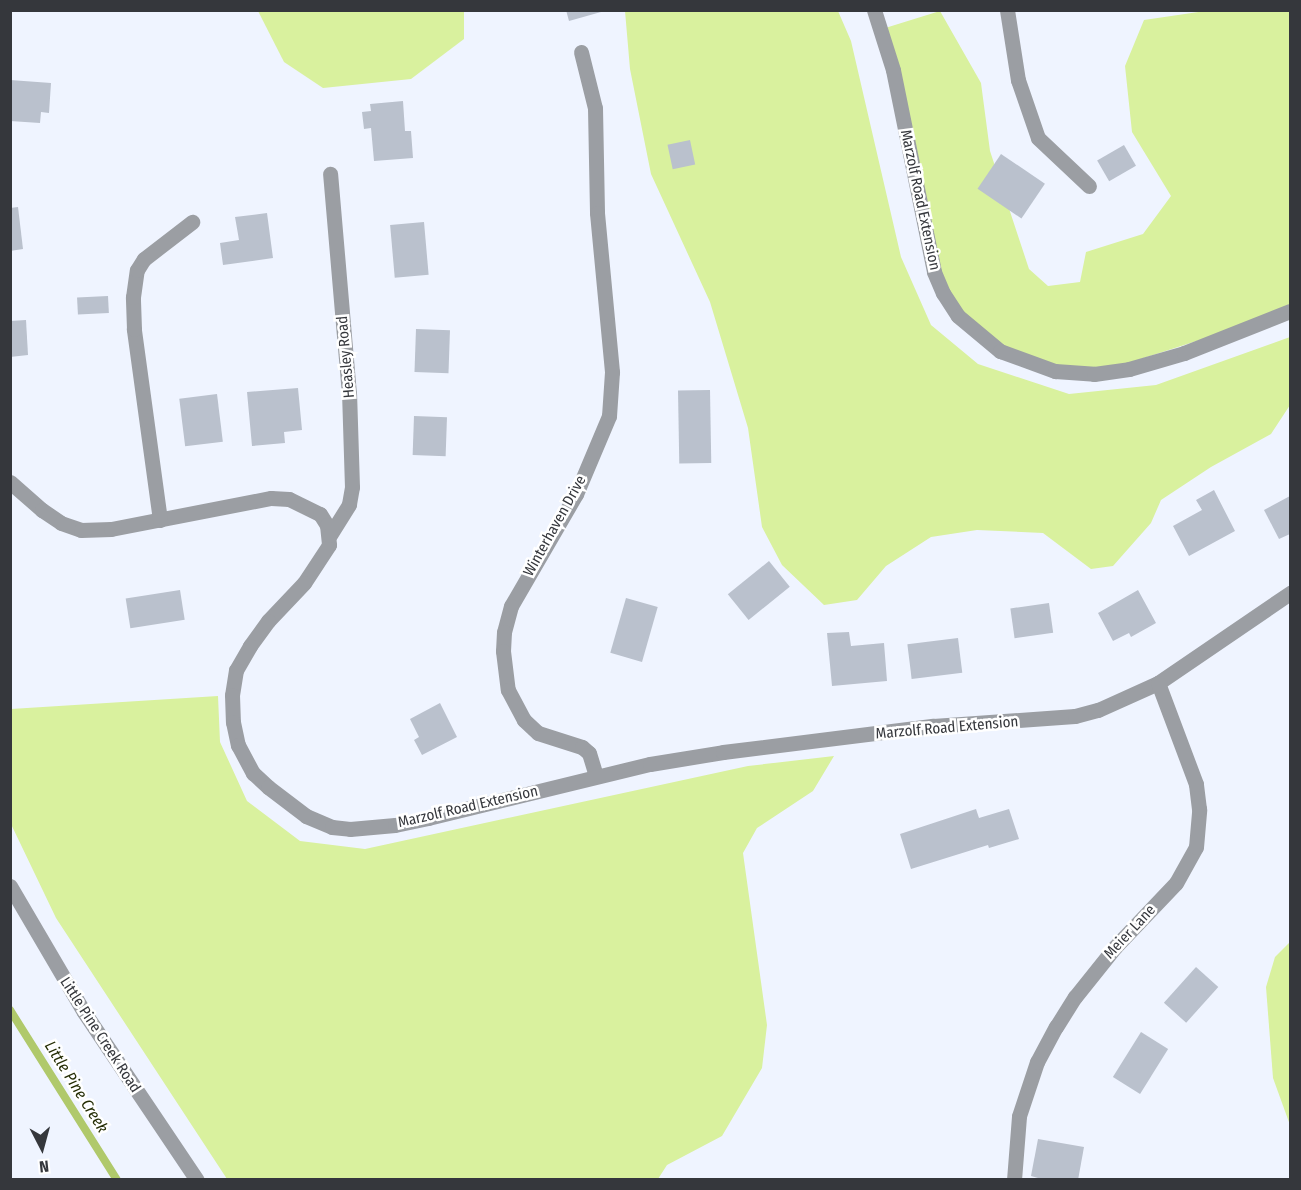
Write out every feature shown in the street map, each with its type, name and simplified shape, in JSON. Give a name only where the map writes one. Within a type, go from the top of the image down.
[{"type":"street","name":"Marzolf Road Extension","points":[[874,10],[893,70],[934,272],[943,293],[958,316],[1000,351],[1055,372],[1094,374],[1129,369],[1184,353],[1290,311]]},
{"type":"street","points":[[1007,10],[1018,80],[1038,138],[1089,186]]},
{"type":"street","name":"Winterhaven Drive","points":[[581,52],[595,108],[597,213],[612,372],[609,416],[576,494],[511,606],[504,632],[503,651],[508,690],[524,720],[538,733],[582,747],[589,753],[596,776]]},
{"type":"street","name":"Heasley Road","points":[[330,174],[350,394],[352,487],[349,504],[330,535]]},
{"type":"street","points":[[160,520],[134,329],[133,297],[137,270],[144,259],[192,222]]},
{"type":"street","points":[[10,482],[42,510],[62,523],[81,530],[111,529],[272,498],[289,499],[320,514],[330,535]]},
{"type":"street","name":"Marzolf Road Extension","points":[[330,535],[329,545],[304,583],[268,621],[236,670],[232,695],[238,745],[253,773],[306,816],[332,827],[350,829],[428,818],[596,776],[723,752],[933,726],[1075,716],[1098,710],[1158,683],[1290,593]]},
{"type":"street","name":"Meier Lane","points":[[1014,1179],[1016,1139],[1022,1106],[1037,1062],[1056,1027],[1075,997],[1114,947],[1176,883],[1196,846],[1199,818],[1196,784],[1158,683]]},
{"type":"street","name":"Little Pine Creek Road","points":[[10,886],[84,1012],[197,1179]]},
{"type":"green space","points":[[1212,10],[1290,11],[1290,311],[1094,374],[1000,351],[943,293],[882,29],[940,11],[981,83],[990,151],[1029,269],[1048,286],[1080,282],[1086,252],[1143,234],[1171,196],[1132,132],[1125,66],[1144,20]]},
{"type":"green space","points":[[258,11],[464,11],[464,39],[411,79],[323,88],[284,62]]},
{"type":"green space","points":[[625,11],[838,11],[851,41],[901,257],[931,325],[978,364],[1069,394],[1156,385],[1290,337],[1290,405],[1271,434],[1211,467],[1161,500],[1151,523],[1113,566],[1091,569],[1043,533],[977,530],[931,537],[886,566],[857,600],[824,605],[782,565],[762,527],[748,428],[710,302],[651,174],[630,69]]},
{"type":"green space","points":[[218,696],[220,742],[247,801],[300,841],[365,849],[748,766],[834,756],[813,791],[757,828],[743,853],[767,1025],[762,1068],[722,1136],[667,1165],[658,1179],[227,1179],[56,918],[10,822],[11,709]]},
{"type":"green space","points":[[1290,942],[1290,1125],[1273,1078],[1266,987],[1275,957]]},
{"type":"building","points":[[566,10],[600,10],[601,12],[569,21]]},
{"type":"building","points":[[10,80],[51,83],[49,113],[41,112],[40,123],[10,121]]},
{"type":"building","points":[[403,101],[405,131],[411,131],[413,158],[374,161],[371,128],[364,129],[362,112],[371,111],[370,104]]},
{"type":"building","points":[[690,140],[695,164],[673,169],[668,145]]},
{"type":"building","points":[[1124,145],[1136,166],[1109,181],[1097,161]]},
{"type":"building","points":[[1001,154],[1045,184],[1021,218],[978,189]]},
{"type":"building","points":[[18,207],[23,249],[10,251],[10,208]]},
{"type":"building","points":[[267,213],[273,258],[223,265],[220,243],[239,240],[235,217]]},
{"type":"building","points":[[424,222],[429,275],[395,278],[390,225]]},
{"type":"building","points":[[108,296],[109,313],[78,315],[77,298]]},
{"type":"building","points":[[26,320],[28,355],[10,357],[10,321]]},
{"type":"building","points":[[416,329],[450,330],[448,373],[414,372]]},
{"type":"building","points":[[298,388],[302,430],[284,432],[285,443],[252,446],[247,392]]},
{"type":"building","points":[[710,390],[711,463],[679,464],[678,391]]},
{"type":"building","points":[[217,394],[223,442],[185,446],[179,399]]},
{"type":"building","points":[[414,416],[447,417],[446,456],[413,455]]},
{"type":"building","points":[[1214,490],[1235,531],[1189,556],[1173,526],[1202,510],[1196,500]]},
{"type":"building","points":[[1290,496],[1290,534],[1279,539],[1264,510]]},
{"type":"building","points":[[769,561],[790,587],[749,620],[728,594]]},
{"type":"building","points":[[180,590],[185,620],[130,628],[126,599]]},
{"type":"building","points":[[1138,590],[1156,623],[1131,637],[1129,633],[1113,641],[1098,613]]},
{"type":"building","points":[[626,598],[658,607],[642,662],[610,653]]},
{"type":"building","points":[[1049,603],[1053,633],[1015,638],[1010,608]]},
{"type":"building","points":[[849,632],[851,646],[884,643],[887,681],[832,686],[827,633]]},
{"type":"building","points":[[958,638],[962,673],[912,679],[907,644]]},
{"type":"building","points":[[440,703],[457,737],[422,755],[414,740],[419,737],[410,719]]},
{"type":"building","points":[[976,809],[979,818],[1009,809],[1019,839],[989,848],[988,845],[911,869],[900,834]]},
{"type":"building","points":[[1196,967],[1218,987],[1186,1023],[1164,1003]]},
{"type":"building","points":[[1141,1032],[1168,1049],[1140,1094],[1113,1077]]},
{"type":"building","points":[[1038,1139],[1084,1147],[1078,1180],[1045,1180],[1031,1176]]},
{"type":"waterway","name":"Little Pine Creek","points":[[10,1010],[117,1180]]}]
